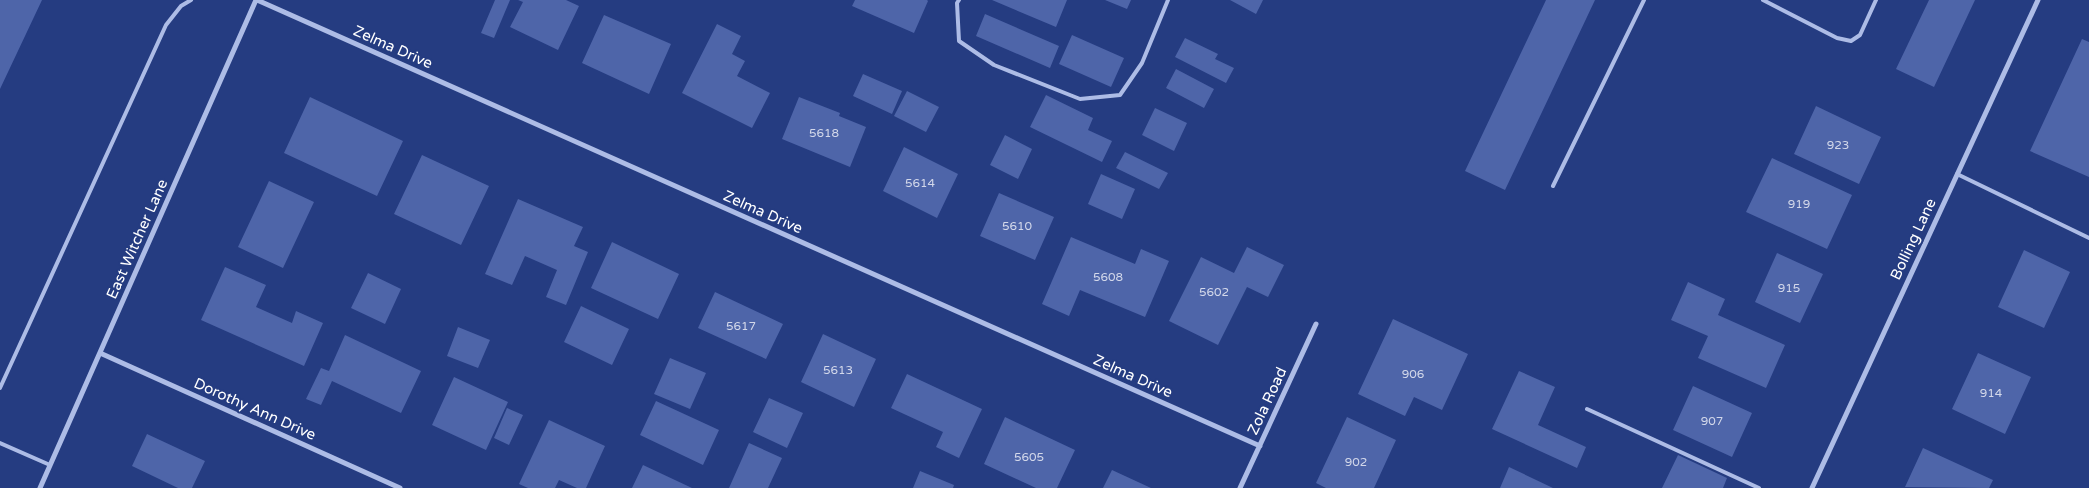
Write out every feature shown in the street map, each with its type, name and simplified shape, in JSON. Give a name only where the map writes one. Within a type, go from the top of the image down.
[{"type":"street","name":"East Witcher Lane","points":[[40,488],[256,0]]},
{"type":"street","name":"Zelma Drive","points":[[256,0],[1260,446]]},
{"type":"street","name":"Bolling Lane","points":[[1812,488],[2038,0]]},
{"type":"street","name":"Zola Road","points":[[1240,488],[1316,324]]},
{"type":"street","name":"Dorothy Ann Drive","points":[[100,354],[400,488]]},
{"type":"lane","points":[[0,388],[166,25],[176,10],[191,0]]},
{"type":"lane","points":[[959,0],[957,3],[959,41],[994,65],[1080,99],[1120,95],[1142,62],[1168,0]]},
{"type":"lane","points":[[1553,186],[1644,0]]},
{"type":"lane","points":[[1763,0],[1837,38],[1851,41],[1860,35],[1876,0]]},
{"type":"lane","points":[[1957,174],[2089,238]]},
{"type":"lane","points":[[1587,409],[1760,488]]},
{"type":"lane","points":[[0,443],[50,465]]},
{"type":"building","points":[[0,0],[42,0],[0,89]]},
{"type":"building","points":[[495,0],[510,0],[494,38],[481,33]]},
{"type":"building","points":[[518,0],[566,0],[579,6],[558,50],[510,27],[523,2]]},
{"type":"building","points":[[855,0],[928,1],[914,33],[852,6]]},
{"type":"building","points":[[992,0],[1067,0],[1056,27]]},
{"type":"building","points":[[1105,0],[1131,0],[1127,9]]},
{"type":"building","points":[[1230,0],[1263,0],[1256,14]]},
{"type":"building","points":[[1546,0],[1595,0],[1505,190],[1465,171]]},
{"type":"building","points":[[1929,0],[1975,0],[1934,87],[1896,69]]},
{"type":"building","points":[[985,14],[1059,46],[1050,68],[976,36]]},
{"type":"building","points":[[604,15],[671,44],[649,94],[582,63]]},
{"type":"building","points":[[717,24],[741,36],[732,54],[745,61],[737,76],[770,93],[752,128],[682,93]]},
{"type":"building","points":[[1072,35],[1124,58],[1111,87],[1059,64]]},
{"type":"building","points":[[1185,38],[1218,54],[1215,59],[1234,68],[1226,83],[1175,57]]},
{"type":"building","points":[[2082,39],[2089,42],[2089,177],[2030,151]]},
{"type":"building","points":[[1176,69],[1214,89],[1204,108],[1166,88]]},
{"type":"building","points":[[863,74],[902,91],[892,114],[853,96]]},
{"type":"building","points":[[907,91],[939,107],[926,132],[894,116]]},
{"type":"building","points":[[1046,95],[1093,118],[1088,130],[1112,141],[1102,162],[1030,127]]},
{"type":"building","points":[[310,97],[403,141],[377,196],[284,153]]},
{"type":"building","points":[[799,97],[840,113],[839,116],[866,127],[850,167],[782,139]]},
{"type":"building","points":[[1816,106],[1881,137],[1859,184],[1794,154]]},
{"type":"building","points":[[1155,108],[1187,123],[1174,151],[1142,135]]},
{"type":"building","points":[[1005,135],[1032,149],[1018,179],[990,165]]},
{"type":"building","points":[[904,147],[958,174],[937,218],[883,191]]},
{"type":"building","points":[[1125,152],[1168,173],[1159,189],[1116,168]]},
{"type":"building","points":[[422,155],[489,186],[461,245],[394,214]]},
{"type":"building","points":[[1772,158],[1852,195],[1827,249],[1746,212]]},
{"type":"building","points":[[1101,174],[1135,189],[1122,219],[1088,204]]},
{"type":"building","points":[[269,181],[314,202],[283,268],[238,247]]},
{"type":"building","points":[[999,193],[1054,217],[1035,260],[980,236]]},
{"type":"building","points":[[518,199],[583,227],[574,246],[588,252],[566,305],[546,297],[557,270],[525,256],[512,285],[485,274]]},
{"type":"building","points":[[1071,237],[1135,264],[1141,249],[1169,261],[1145,317],[1080,290],[1069,316],[1042,304]]},
{"type":"building","points":[[612,242],[679,274],[658,319],[591,288]]},
{"type":"building","points":[[1247,247],[1284,265],[1268,297],[1247,287],[1218,345],[1169,321],[1201,257],[1234,273]]},
{"type":"building","points":[[2024,250],[2070,272],[2044,328],[1998,307]]},
{"type":"building","points":[[1777,253],[1823,274],[1800,323],[1755,302]]},
{"type":"building","points":[[225,267],[266,285],[256,307],[292,323],[296,311],[323,323],[304,366],[201,320]]},
{"type":"building","points":[[368,273],[401,289],[385,324],[351,308]]},
{"type":"building","points":[[1688,282],[1725,299],[1718,315],[1785,345],[1766,388],[1698,358],[1708,336],[1671,320]]},
{"type":"building","points":[[715,292],[783,324],[766,359],[698,328]]},
{"type":"building","points":[[581,306],[629,329],[612,365],[564,342]]},
{"type":"building","points":[[1393,319],[1468,354],[1442,410],[1414,397],[1405,416],[1358,394]]},
{"type":"building","points":[[458,327],[490,340],[478,368],[447,356]]},
{"type":"building","points":[[823,334],[876,359],[854,407],[801,382]]},
{"type":"building","points":[[345,335],[421,371],[401,413],[332,381],[321,405],[306,399],[321,368],[329,371]]},
{"type":"building","points":[[1978,353],[2031,377],[2005,434],[1952,409]]},
{"type":"building","points":[[670,358],[706,373],[690,409],[654,394]]},
{"type":"building","points":[[1519,371],[1555,387],[1538,425],[1586,447],[1577,468],[1492,429]]},
{"type":"building","points":[[907,374],[982,409],[959,458],[936,447],[943,432],[891,408]]},
{"type":"building","points":[[454,377],[508,402],[486,450],[432,425]]},
{"type":"building","points":[[1693,386],[1752,413],[1732,457],[1673,430]]},
{"type":"building","points":[[769,398],[803,413],[787,448],[753,432]]},
{"type":"building","points":[[656,401],[719,430],[703,465],[640,435]]},
{"type":"building","points":[[507,408],[523,415],[509,445],[494,438]]},
{"type":"building","points":[[1005,417],[1075,450],[1057,488],[1036,488],[984,464]]},
{"type":"building","points":[[1347,417],[1396,440],[1374,488],[1326,488],[1316,483]]},
{"type":"building","points":[[549,420],[605,446],[586,488],[577,488],[559,480],[555,488],[528,488],[519,484]]},
{"type":"building","points":[[147,434],[205,461],[192,488],[178,488],[132,466]]},
{"type":"building","points":[[749,443],[782,458],[768,488],[729,488]]},
{"type":"building","points":[[1923,448],[1993,480],[1989,488],[1905,487]]},
{"type":"building","points":[[1678,455],[1727,478],[1723,488],[1662,488]]},
{"type":"building","points":[[643,465],[692,488],[632,488]]},
{"type":"building","points":[[1509,467],[1553,488],[1500,488]]},
{"type":"building","points":[[1112,470],[1151,488],[1103,488]]},
{"type":"building","points":[[920,471],[954,485],[953,488],[913,488]]}]
